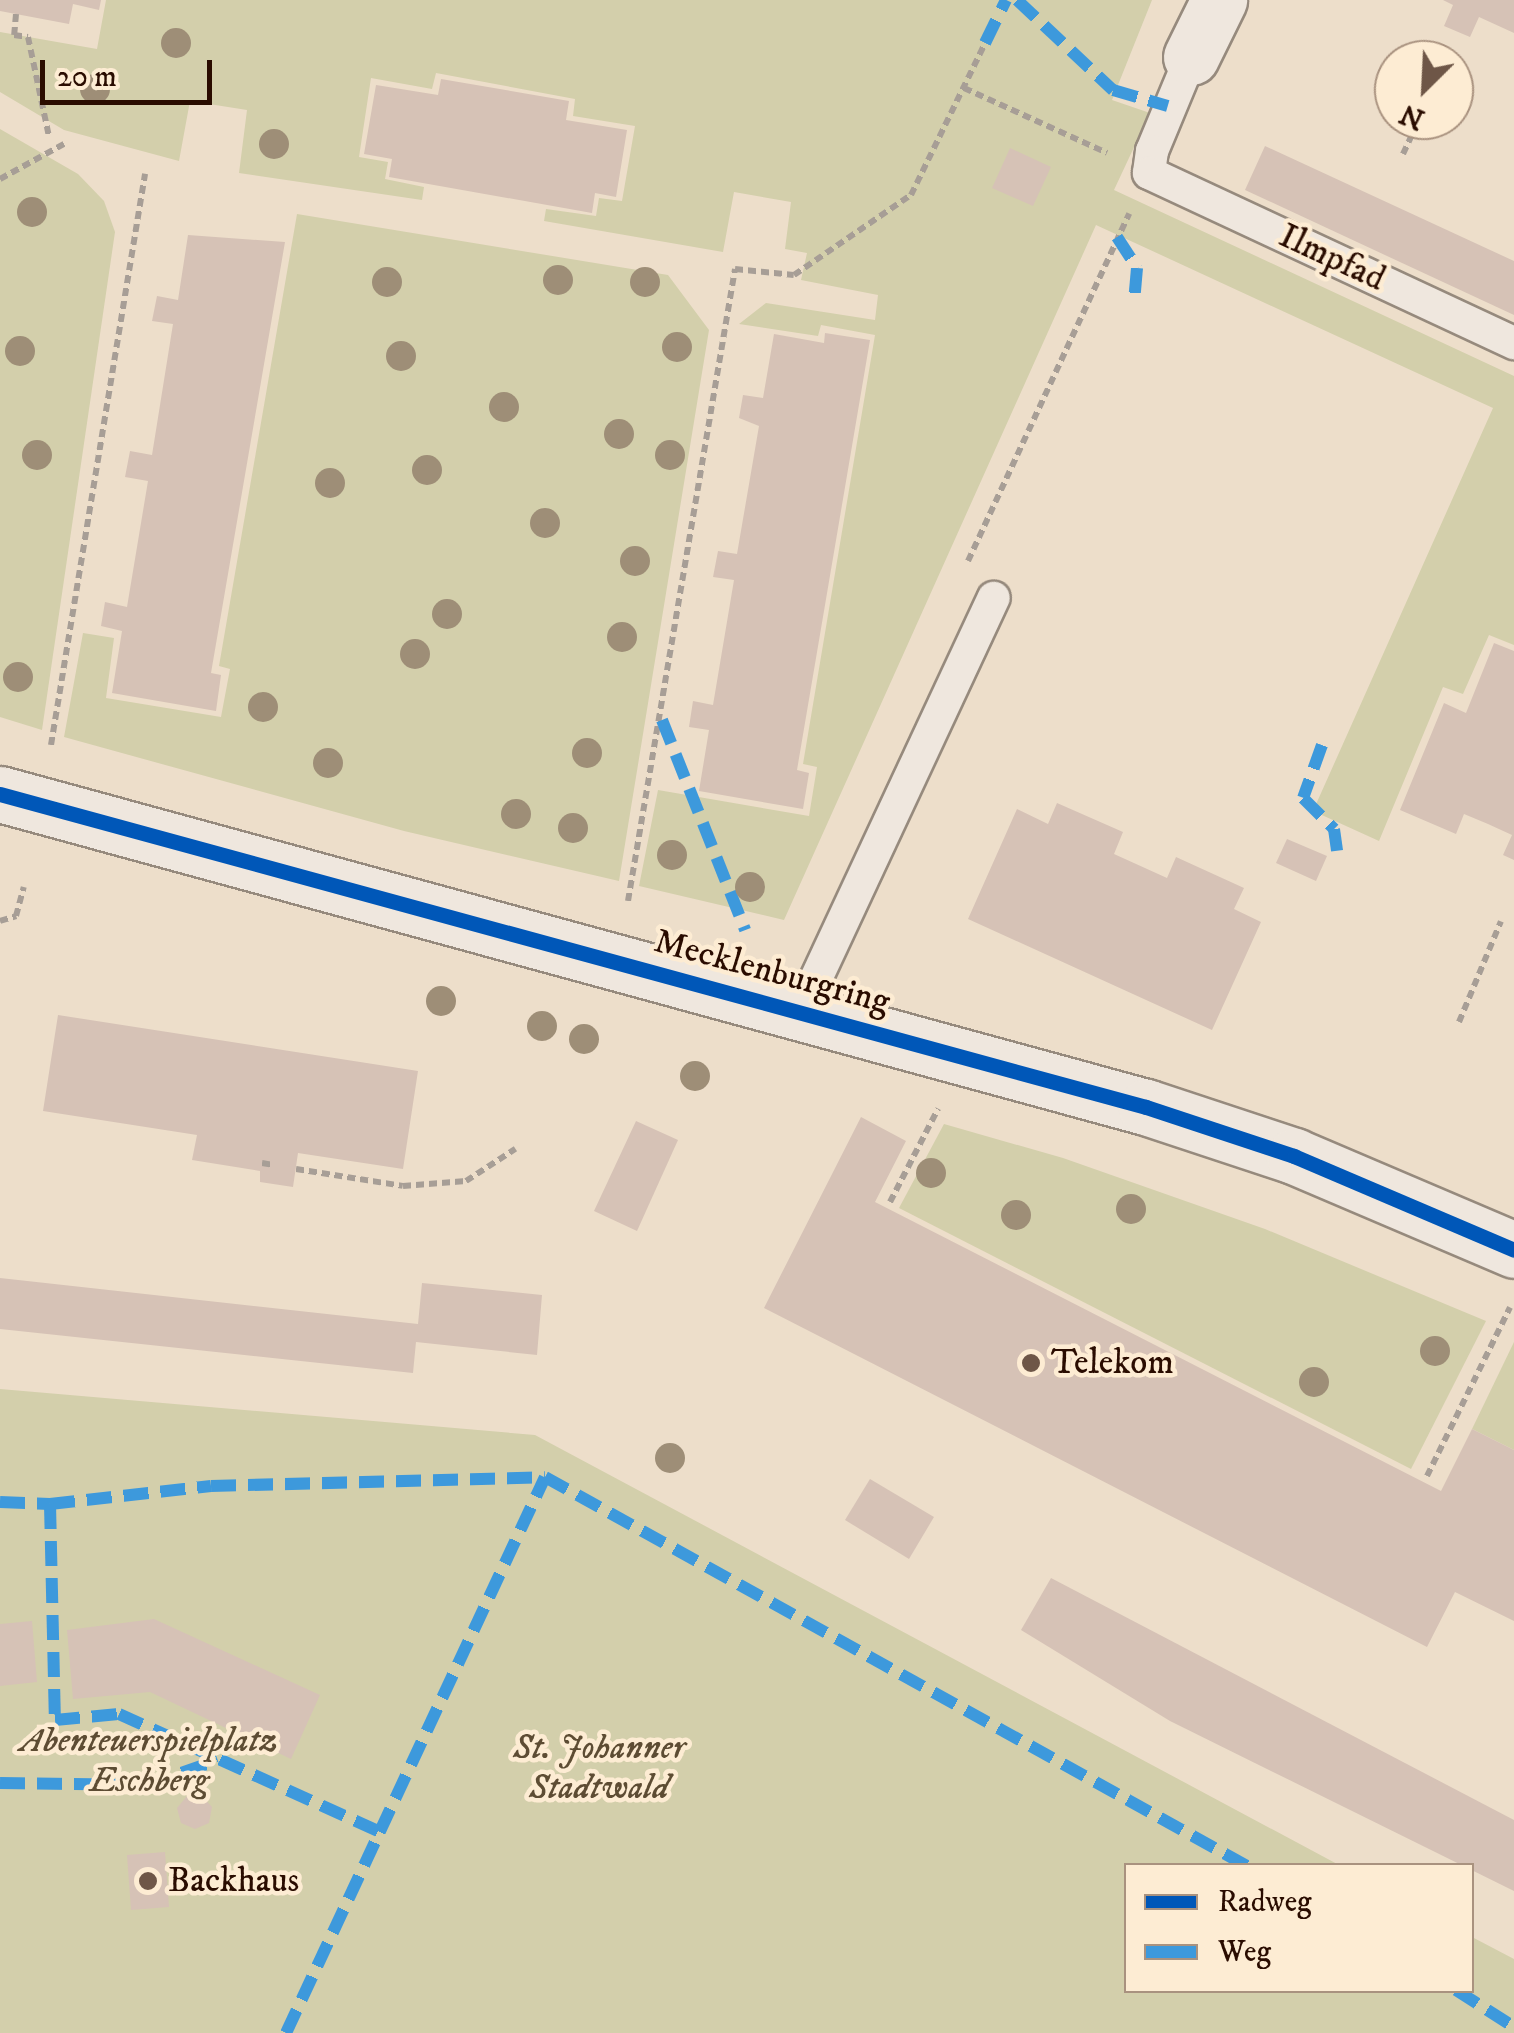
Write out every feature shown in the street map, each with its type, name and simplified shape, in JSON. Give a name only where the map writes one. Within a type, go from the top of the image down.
[{"type":"street","points":[[1191,57],[1219,0]]},
{"type":"street","name":"Mecklenburgring","points":[[0,794],[801,1011],[1217,1130],[1514,1250]]},
{"type":"lane","points":[[1150,173],[1152,151],[1191,57]]},
{"type":"lane","name":"Ilmpfad","points":[[1150,173],[1514,343]]},
{"type":"lane","points":[[801,1011],[994,598]]},
{"type":"path","points":[[16,14],[14,34],[28,37],[49,138]]},
{"type":"path","points":[[628,901],[734,270],[794,275],[911,195],[985,43]]},
{"type":"path","points":[[964,88],[1150,173]]},
{"type":"path","points":[[1403,154],[1409,140]]},
{"type":"path","points":[[0,179],[64,144]]},
{"type":"path","points":[[51,745],[146,174]]},
{"type":"path","points":[[0,921],[16,916],[24,887]]},
{"type":"path","points":[[1458,1022],[1501,921]]},
{"type":"path","points":[[890,1202],[931,1124]]},
{"type":"path","points":[[296,1169],[403,1186],[466,1181],[515,1149]]},
{"type":"path","points":[[262,1163],[273,1165]]},
{"type":"path","points":[[1428,1476],[1514,1297]]},
{"type":"green space","points":[[106,0],[1152,0],[1112,100],[1150,113],[1114,190],[1514,376],[1514,645],[1489,635],[1463,694],[1443,687],[1379,841],[1313,811],[1493,408],[1096,225],[784,920],[639,886],[658,790],[809,816],[817,767],[803,764],[875,335],[821,325],[818,336],[739,324],[766,303],[875,320],[878,295],[801,280],[807,253],[785,249],[791,202],[734,192],[723,252],[544,221],[546,209],[596,216],[599,198],[622,201],[635,126],[573,116],[575,99],[436,73],[432,89],[371,78],[359,157],[388,162],[385,179],[424,187],[422,200],[239,173],[247,110],[190,101],[179,161],[64,130],[0,92],[0,32],[97,49]]},
{"type":"green space","points":[[0,129],[78,174],[104,201],[115,232],[42,730],[0,717]]},
{"type":"green space","points":[[297,214],[668,275],[709,330],[619,881],[404,831],[64,737],[83,633],[114,638],[106,698],[221,717],[230,669],[219,666]]},
{"type":"green space","points":[[944,1124],[1063,1158],[1265,1229],[1486,1321],[1411,1469],[899,1208]]},
{"type":"green space","points":[[1514,1342],[1514,1450],[1472,1429]]},
{"type":"green space","name":"St. Johanner Stadtwald","points":[[0,1389],[535,1435],[1335,1863],[1124,1863],[1124,1993],[1474,1993],[1474,1938],[1514,1959],[1514,2033],[0,2033]]},
{"type":"building","points":[[0,0],[101,0],[99,10],[73,4],[69,24],[0,11]]},
{"type":"building","points":[[1443,0],[1514,0],[1514,33],[1479,17],[1470,37],[1444,26],[1453,5]]},
{"type":"building","points":[[441,79],[569,101],[566,120],[627,130],[616,197],[595,193],[592,213],[389,177],[392,159],[364,154],[376,85],[438,95]]},
{"type":"building","points":[[1265,146],[1514,261],[1514,315],[1245,190]]},
{"type":"building","points":[[1010,148],[1051,167],[1033,206],[992,188]]},
{"type":"building","points":[[188,235],[285,242],[211,673],[221,675],[216,711],[112,693],[122,631],[101,626],[105,602],[127,607],[148,481],[125,477],[130,451],[152,455],[173,324],[152,321],[157,296],[178,300]]},
{"type":"building","points":[[825,333],[870,340],[797,770],[809,773],[803,809],[699,791],[709,730],[689,727],[693,701],[713,705],[734,580],[713,577],[718,551],[737,554],[759,426],[739,418],[743,395],[763,398],[774,334],[824,343]]},
{"type":"building","points":[[1494,643],[1514,651],[1514,860],[1503,855],[1512,835],[1488,824],[1464,814],[1456,834],[1400,810],[1444,703],[1466,713]]},
{"type":"building","points":[[1057,803],[1123,832],[1114,854],[1167,878],[1176,857],[1244,888],[1234,909],[1261,922],[1212,1030],[968,919],[1017,809],[1048,824]]},
{"type":"building","points":[[1287,839],[1327,856],[1316,881],[1276,863]]},
{"type":"building","points":[[58,1015],[418,1071],[403,1169],[298,1153],[293,1187],[260,1182],[260,1171],[192,1160],[197,1135],[43,1111]]},
{"type":"building","name":"Telekom","points":[[861,1117],[906,1141],[875,1202],[1441,1491],[1472,1429],[1514,1450],[1514,1621],[1455,1592],[1427,1647],[764,1308]]},
{"type":"building","points":[[636,1121],[678,1140],[637,1231],[594,1211]]},
{"type":"building","points":[[0,1278],[418,1324],[422,1283],[542,1295],[537,1355],[416,1342],[413,1373],[0,1329]]},
{"type":"building","points":[[870,1479],[934,1517],[909,1559],[845,1520]]},
{"type":"building","points":[[1051,1578],[1514,1820],[1514,1891],[1474,1871],[1474,1863],[1457,1863],[1170,1721],[1021,1630]]},
{"type":"building","points":[[154,1619],[320,1695],[291,1759],[150,1692],[73,1699],[67,1630]]},
{"type":"building","points":[[32,1621],[37,1682],[0,1686],[0,1624]]},
{"type":"building","points":[[187,1796],[202,1796],[212,1807],[209,1823],[195,1829],[181,1823],[177,1808]]},
{"type":"building","name":"Backhaus","points":[[165,1852],[169,1907],[131,1910],[127,1855]]},
{"type":"marked path","points":[[985,43],[1006,0]]},
{"type":"marked path","points":[[1017,0],[1113,90],[1168,106]]},
{"type":"marked path","points":[[1117,237],[1137,268],[1134,302]]},
{"type":"marked path","points":[[662,720],[745,930]]},
{"type":"marked path","points":[[1322,745],[1303,798],[1334,829],[1337,851]]},
{"type":"marked path","points":[[0,1502],[50,1504],[211,1486],[545,1477],[1242,1863]]},
{"type":"marked path","points":[[286,2033],[545,1477]]},
{"type":"marked path","points":[[50,1504],[55,1720],[119,1714],[382,1833]]},
{"type":"marked path","points":[[0,1783],[147,1785],[218,1760]]},
{"type":"marked path","points":[[1461,1993],[1514,2027]]},
{"type":"cycle path","points":[[0,794],[1146,1107],[1294,1156],[1514,1250]]},
{"type":"place","name":"Telekom","points":[[1031,1363]]},
{"type":"place","name":"Backhaus","points":[[148,1881]]},
{"type":"park label","name":"Abenteuerspielplatz Eschberg","points":[[149,1761]]}]
